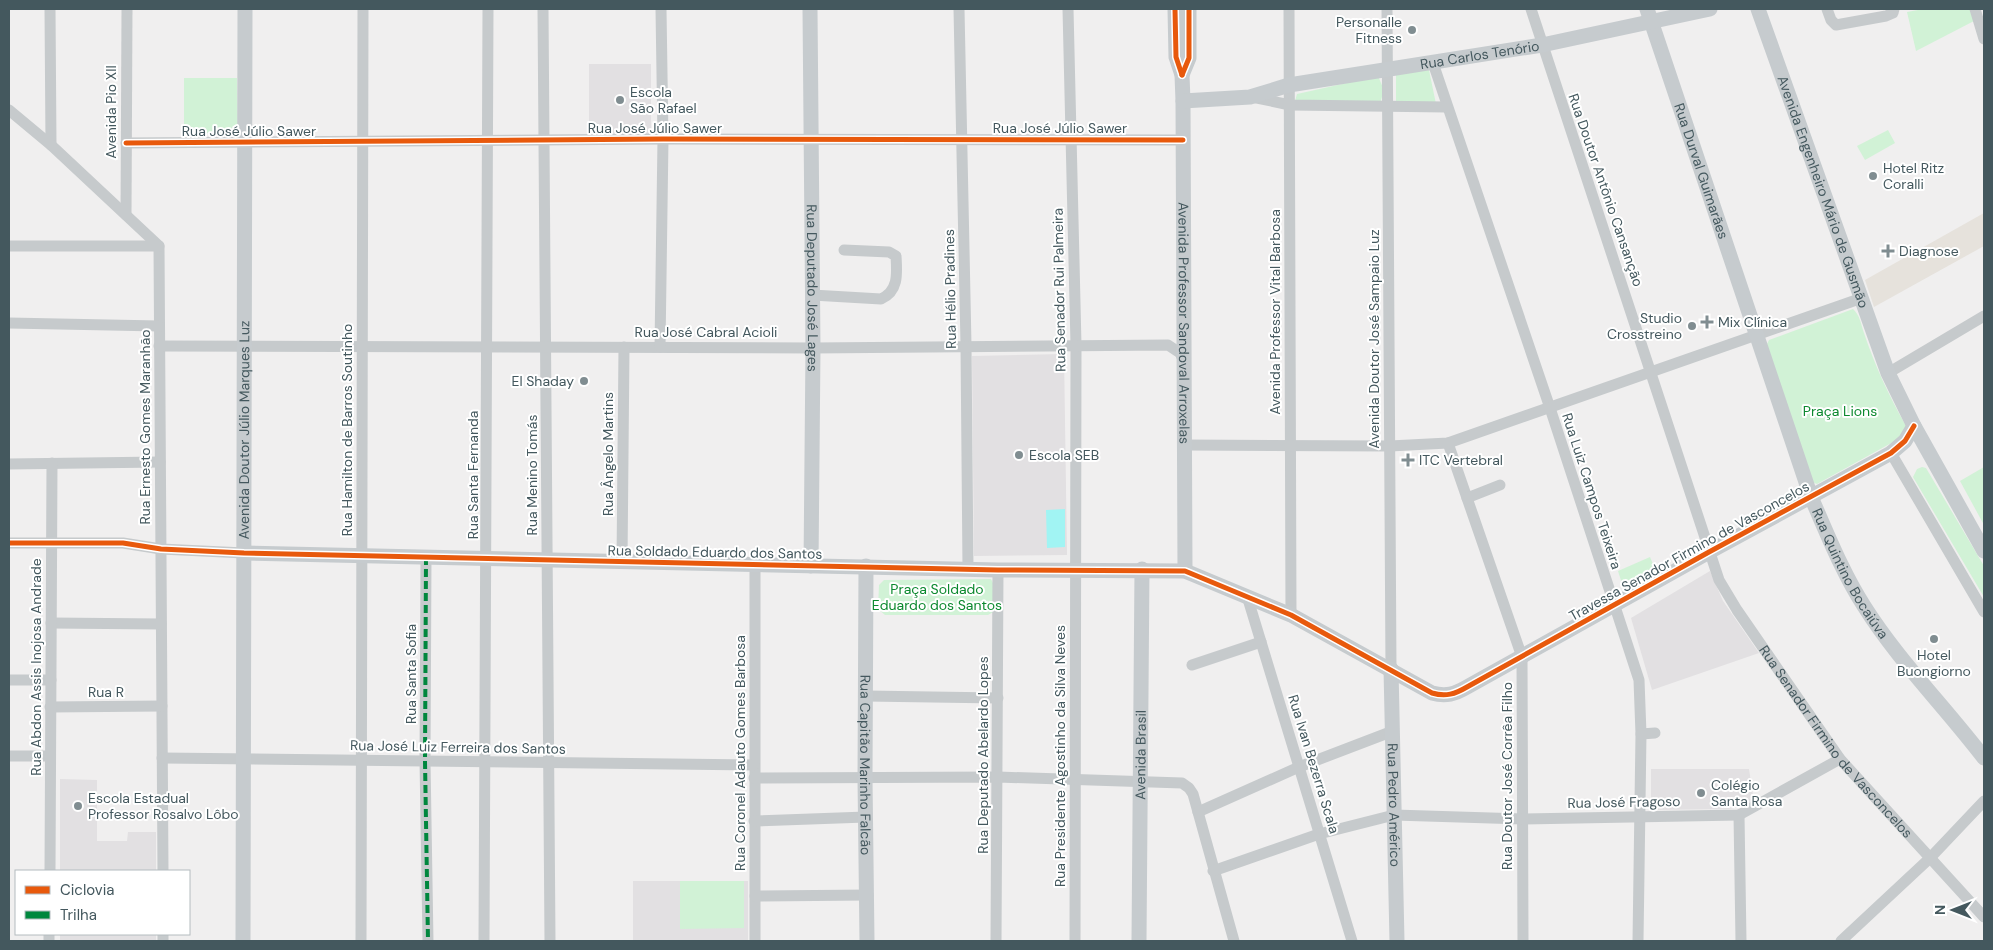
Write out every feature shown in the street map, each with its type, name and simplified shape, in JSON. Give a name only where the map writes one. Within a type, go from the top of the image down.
[{"type":"street","points":[[50,9],[51,144]]},
{"type":"street","name":"Avenida Pio XII","points":[[126,215],[127,9]]},
{"type":"street","name":"Avenida Doutor Júlio Marques Luz","points":[[243,941],[245,9]]},
{"type":"street","name":"Rua Hamilton de Barros Soutinho","points":[[361,941],[363,9]]},
{"type":"street","name":"Rua Santa Fernanda","points":[[484,941],[489,140],[488,9]]},
{"type":"street","name":"Rua Menino Tomás","points":[[543,9],[550,941]]},
{"type":"street","points":[[660,347],[663,139],[661,9]]},
{"type":"street","name":"Rua Deputado José Lages","points":[[810,9],[813,348],[811,566]]},
{"type":"street","name":"Rua Hélio Pradines","points":[[958,9],[966,345],[968,569]]},
{"type":"street","name":"Rua Senador Rui Palmeira","points":[[1068,9],[1076,345],[1076,570]]},
{"type":"street","name":"Avenida Professor Sandoval Arroxelas","points":[[1176,9],[1176,58],[1182,75],[1183,101],[1185,571]]},
{"type":"street","name":"Avenida Professor Sandoval Arroxelas","points":[[1182,75],[1190,58],[1189,9]]},
{"type":"street","name":"Avenida Professor Vital Barbosa","points":[[1289,9],[1291,614]]},
{"type":"street","name":"Avenida Doutor José Sampaio Luz","points":[[1387,9],[1391,669]]},
{"type":"street","name":"Rua Doutor Antônio Cansanção","points":[[1531,9],[1652,371],[1709,552]]},
{"type":"street","name":"Rua Carlos Tenório","points":[[1183,101],[1250,97],[1289,85],[1387,69],[1432,64],[1542,45],[1649,15],[1710,9]]},
{"type":"street","name":"Avenida Engenheiro Mário de Gusmão","points":[[1758,9],[1888,373],[1914,426],[1984,551]]},
{"type":"street","points":[[1828,9],[1831,20],[1836,26],[1886,16],[1893,13],[1894,9]]},
{"type":"street","points":[[1975,9],[1984,39]]},
{"type":"street","name":"Rua Durval Guimarães","points":[[1649,15],[1756,333]]},
{"type":"street","name":"Rua Luiz Campos Teixeira","points":[[1432,64],[1550,408],[1638,680],[1641,734],[1638,941]]},
{"type":"street","name":"Rua Carlos Tenório","points":[[1250,97],[1290,105],[1446,106]]},
{"type":"street","points":[[9,110],[51,144],[159,246]]},
{"type":"street","name":"Rua José Júlio Sawer","points":[[126,143],[663,139],[1183,140]]},
{"type":"street","points":[[9,246],[159,246]]},
{"type":"street","name":"Rua Ernesto Gomes Maranhão","points":[[159,246],[163,870]]},
{"type":"street","points":[[812,295],[881,299],[888,296],[898,279],[896,256],[889,252],[844,250]]},
{"type":"street","points":[[1185,445],[1290,444],[1390,446],[1448,443],[1756,333],[1862,298]]},
{"type":"street","points":[[1888,373],[1984,316]]},
{"type":"street","points":[[9,323],[159,326]]},
{"type":"street","points":[[1184,327],[1179,338],[1168,345],[1180,353],[1184,361]]},
{"type":"street","name":"Rua Quintino Bocaiúva","points":[[1756,333],[1810,497],[1844,569],[1880,629],[1984,758]]},
{"type":"street","name":"Rua José Cabral Acioli","points":[[159,346],[813,348],[966,345],[1168,345]]},
{"type":"street","name":"Rua Ângelo Martins","points":[[622,562],[624,347]]},
{"type":"street","name":"Travessa Senador Firmino de Vasconcelos","points":[[1391,669],[1432,693],[1441,696],[1453,694],[1891,453],[1905,441],[1914,426]]},
{"type":"street","name":"Rua Doutor José Corrêa Filho","points":[[1448,443],[1522,657],[1523,941]]},
{"type":"street","points":[[1891,453],[1984,612]]},
{"type":"street","points":[[9,464],[160,462]]},
{"type":"street","name":"Rua Abdon Assis Inojosa Andrade","points":[[50,870],[52,463]]},
{"type":"street","points":[[1467,498],[1500,485]]},
{"type":"street","points":[[9,543],[123,543],[161,549],[244,553]]},
{"type":"street","points":[[811,546],[815,555],[826,562],[866,566]]},
{"type":"street","name":"Rua Senador Firmino de Vasconcelos","points":[[1709,552],[1727,595],[1840,759],[1984,917]]},
{"type":"street","name":"Rua Soldado Eduardo dos Santos","points":[[244,553],[998,570],[1142,569],[1185,571]]},
{"type":"street","name":"Rua Santa Sofia","points":[[426,557],[425,761],[428,941]]},
{"type":"street","name":"Rua Coronel Adauto Gomes Barbosa","points":[[755,565],[755,941]]},
{"type":"street","name":"Rua Capitão Marinho Falcão","points":[[866,566],[865,779],[868,941]]},
{"type":"street","points":[[850,567],[863,579],[866,588]]},
{"type":"street","name":"Avenida Brasil","points":[[1139,941],[1142,569]]},
{"type":"street","name":"Rua Deputado Abelardo Lopes","points":[[996,941],[998,570]]},
{"type":"street","name":"Rua Presidente Agostinho da Silva Neves","points":[[1075,941],[1076,570]]},
{"type":"street","points":[[1185,571],[1291,614],[1391,669]]},
{"type":"street","name":"Rua Ivan Bezerra Scala","points":[[1247,596],[1352,941]]},
{"type":"street","points":[[51,622],[161,624]]},
{"type":"street","points":[[1192,665],[1261,642]]},
{"type":"street","name":"Rua Pedro Américo","points":[[1391,669],[1396,941]]},
{"type":"street","points":[[9,680],[50,680]]},
{"type":"street","points":[[866,696],[998,698]]},
{"type":"street","name":"Rua R","points":[[50,707],[162,706]]},
{"type":"street","points":[[1198,812],[1299,767],[1393,731]]},
{"type":"street","points":[[1641,734],[1655,733]]},
{"type":"street","points":[[9,756],[50,756]]},
{"type":"street","name":"Rua José Luiz Ferreira dos Santos","points":[[162,758],[754,765]]},
{"type":"street","name":"Rua José Fragoso","points":[[1213,871],[1319,834],[1394,815],[1523,818],[1739,815],[1840,759]]},
{"type":"street","points":[[754,778],[865,779],[998,776],[1075,780],[1165,781],[1187,785],[1193,794],[1234,941]]},
{"type":"street","points":[[1841,941],[1930,858],[1984,800]]},
{"type":"street","points":[[1739,815],[1741,941]]},
{"type":"street","points":[[754,821],[866,817]]},
{"type":"street","points":[[755,896],[868,895]]},
{"type":"shaded area","name":"Escola São Rafael","points":[[589,64],[651,64],[651,136],[589,136]]},
{"type":"shaded area","points":[[1984,213],[1984,246],[1874,307],[1865,280]]},
{"type":"shaded area","name":"Escola SEB","points":[[1064,354],[1067,555],[974,556],[972,356]]},
{"type":"shaded area","points":[[1710,571],[1723,601],[1759,653],[1652,690],[1631,618]]},
{"type":"shaded area","name":"Colégio Santa Rosa","points":[[1651,769],[1749,769],[1754,802],[1729,809],[1651,810]]},
{"type":"shaded area","name":"Escola Estadual Professor Rosalvo Lôbo","points":[[60,779],[97,780],[97,841],[127,841],[128,832],[156,832],[156,870],[60,870]]},
{"type":"shaded area","points":[[633,881],[748,881],[748,941],[633,941]]},
{"type":"shaded area","points":[[60,935],[156,935],[156,941],[60,941]]},
{"type":"green space","points":[[1923,9],[1970,9],[1974,21],[1916,51],[1907,12]]},
{"type":"green space","points":[[1429,70],[1436,104],[1396,104],[1396,74]]},
{"type":"green space","points":[[1378,76],[1384,90],[1380,104],[1295,101],[1297,94]]},
{"type":"green space","points":[[184,78],[237,78],[238,133],[184,133]]},
{"type":"green space","points":[[1888,130],[1895,143],[1865,160],[1857,146]]},
{"type":"green space","name":"Praça Lions","points":[[1853,309],[1859,317],[1883,381],[1906,426],[1904,436],[1817,484],[1812,482],[1767,344],[1769,340]]},
{"type":"green space","points":[[1984,467],[1984,525],[1960,481]]},
{"type":"green space","points":[[1926,468],[1984,566],[1984,597],[1913,477],[1917,469]]},
{"type":"green space","points":[[1650,557],[1658,576],[1625,593],[1618,571]]},
{"type":"green space","name":"Praça Soldado Eduardo dos Santos","points":[[991,579],[995,587],[995,611],[988,615],[885,615],[878,609],[879,585],[884,580]]},
{"type":"green space","points":[[680,881],[744,881],[744,928],[680,929]]},
{"type":"water","points":[[1065,509],[1065,547],[1047,548],[1046,510]]},
{"type":"marked path","points":[[426,557],[425,761],[428,941]]},
{"type":"cycle path","points":[[1175,9],[1176,57],[1182,75]]},
{"type":"cycle path","points":[[1182,75],[1189,58],[1189,9]]},
{"type":"cycle path","points":[[126,143],[663,139],[1183,140]]},
{"type":"cycle path","points":[[9,543],[123,543],[161,549],[244,553],[998,570],[1185,571],[1291,615],[1432,693],[1446,695],[1463,689],[1891,453],[1905,441],[1914,426]]},
{"type":"place","name":"Personalle Fitness","points":[[1412,30]]},
{"type":"place","name":"Escola São Rafael","points":[[620,100]]},
{"type":"place","name":"Hotel Ritz Coralli","points":[[1873,176]]},
{"type":"place","name":"Diagnose","points":[[1888,251]]},
{"type":"place","name":"Mix Clínica","points":[[1707,322]]},
{"type":"place","name":"Studio Crosstreino","points":[[1692,326]]},
{"type":"place","name":"El Shaday","points":[[584,381]]},
{"type":"place","name":"Escola SEB","points":[[1019,455]]},
{"type":"place","name":"ITC Vertebral","points":[[1408,460]]},
{"type":"place","name":"Hotel Buongiorno","points":[[1934,639]]},
{"type":"place","name":"Colégio Santa Rosa","points":[[1701,793]]},
{"type":"place","name":"Escola Estadual Professor Rosalvo Lôbo","points":[[78,806]]}]
